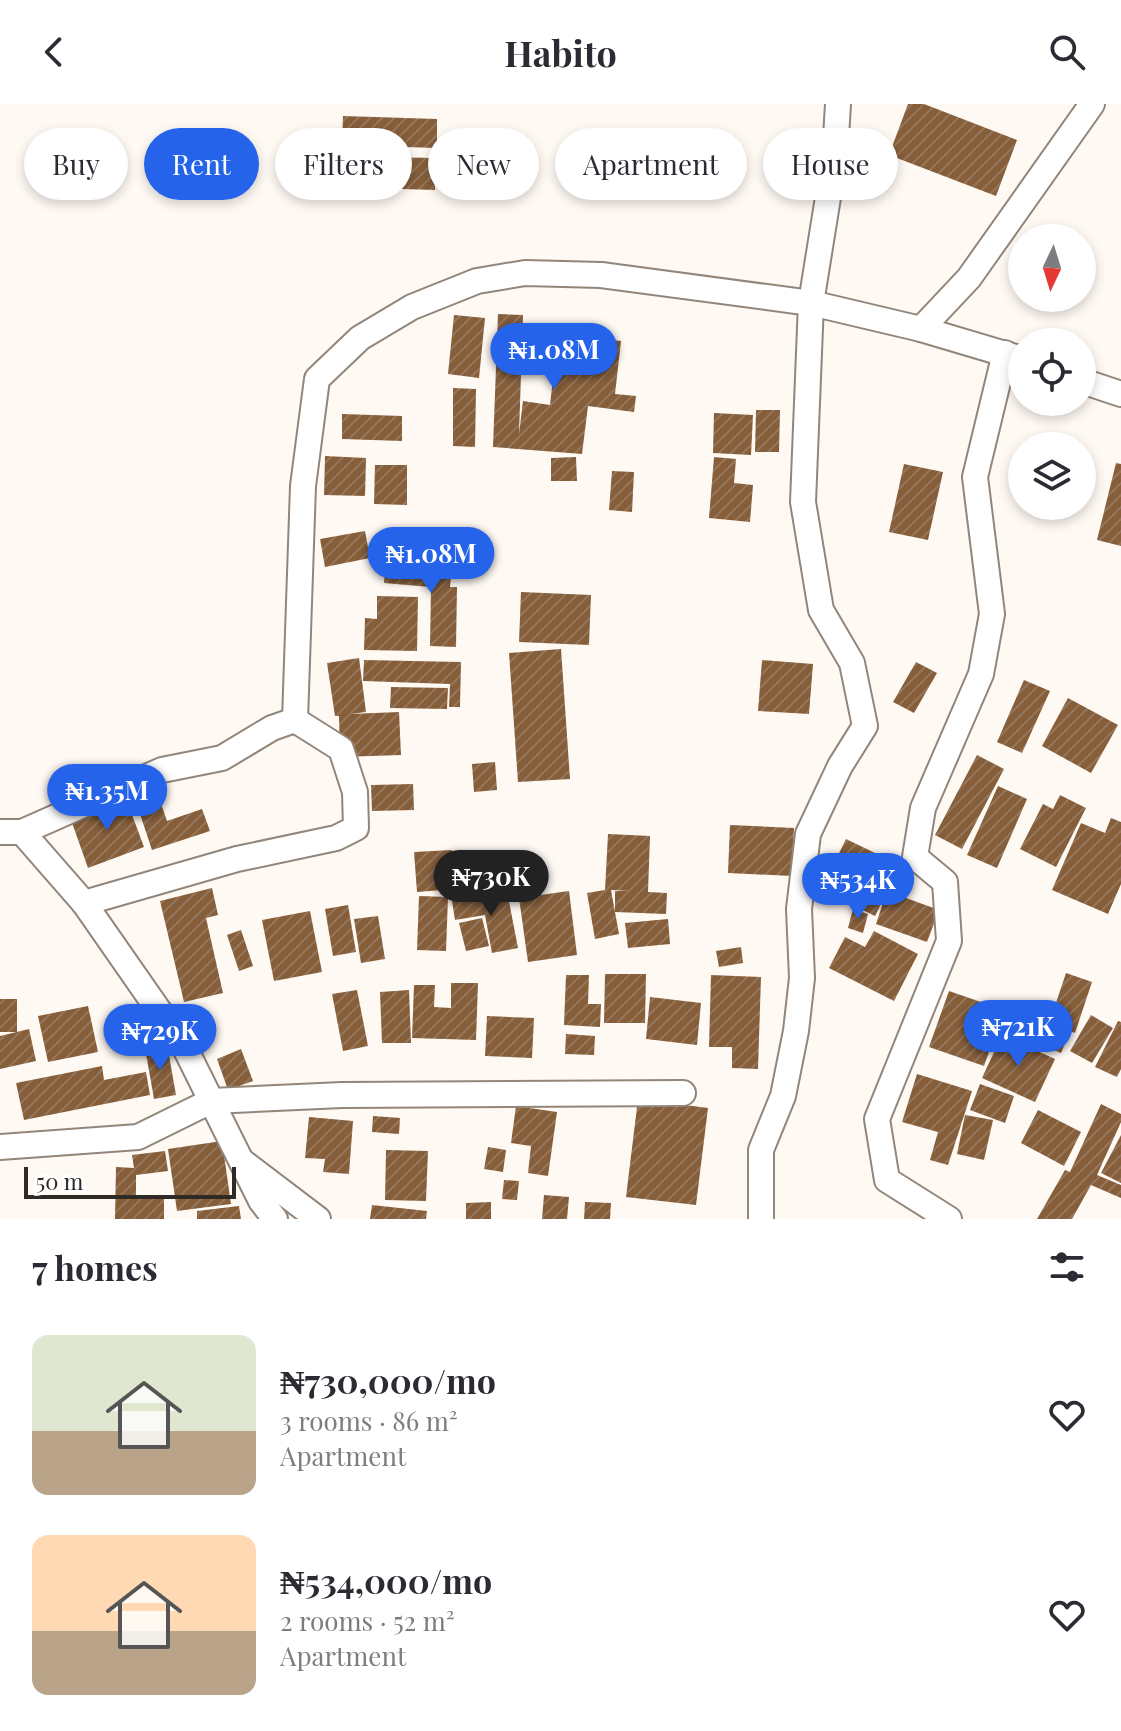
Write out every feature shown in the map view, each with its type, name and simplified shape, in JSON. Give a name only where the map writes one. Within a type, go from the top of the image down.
[{"type":"street","points":[[761,1219],[761,1150],[783,1096],[801,992],[799,909],[808,834],[840,766],[865,726],[852,663],[821,610],[803,502],[811,303],[835,154],[838,104]]},
{"type":"street","points":[[921,329],[969,278],[1092,104]]},
{"type":"street","points":[[295,720],[303,486],[317,379],[360,338],[412,307],[477,281],[525,273],[601,275],[811,303],[921,329],[1008,355]]},
{"type":"street","points":[[949,1219],[887,1180],[877,1119],[949,941],[945,882],[915,857],[923,808],[981,674],[992,614],[975,477],[1008,372]]},
{"type":"street","points":[[1096,386],[1121,394]]},
{"type":"street","points":[[275,1219],[261,1201],[185,1048],[84,903],[11,832],[162,770],[222,758],[272,728],[295,720]]},
{"type":"street","points":[[84,903],[237,859],[336,838],[356,828],[355,792],[341,749],[295,720]]},
{"type":"street","points":[[0,1147],[138,1137],[211,1101],[342,1095],[683,1093]]},
{"type":"street","points":[[243,1162],[318,1219]]},
{"type":"building","points":[[908,104],[924,104],[1017,140],[996,196],[898,158],[898,131]]},
{"type":"building","points":[[343,116],[437,119],[437,128],[428,128],[428,148],[412,147],[412,128],[343,128]]},
{"type":"building","points":[[412,158],[428,158],[428,190],[412,189]]},
{"type":"building","points":[[498,314],[523,315],[519,434],[523,401],[550,405],[558,333],[621,341],[615,394],[636,396],[634,412],[588,406],[582,454],[493,447]]},
{"type":"building","points":[[454,315],[485,318],[479,378],[448,374]]},
{"type":"building","points":[[453,388],[476,389],[475,447],[453,446]]},
{"type":"building","points":[[756,410],[780,410],[779,452],[755,452]]},
{"type":"building","points":[[714,413],[753,415],[751,455],[713,453]]},
{"type":"building","points":[[342,414],[402,416],[402,441],[342,439]]},
{"type":"building","points":[[325,456],[366,458],[365,496],[324,495]]},
{"type":"building","points":[[576,457],[577,481],[551,481],[551,458]]},
{"type":"building","points":[[714,457],[736,459],[734,483],[753,485],[750,522],[709,518]]},
{"type":"building","points":[[1116,463],[1121,464],[1121,546],[1097,540]]},
{"type":"building","points":[[904,464],[943,472],[928,540],[889,532]]},
{"type":"building","points":[[375,465],[407,465],[407,505],[374,504]]},
{"type":"building","points":[[612,471],[634,472],[632,512],[609,510]]},
{"type":"building","points":[[365,531],[370,558],[325,567],[320,539]]},
{"type":"building","points":[[386,559],[452,565],[450,587],[457,587],[456,647],[430,646],[431,587],[384,583]]},
{"type":"building","points":[[521,592],[591,595],[589,645],[519,642]]},
{"type":"building","points":[[377,596],[418,597],[417,651],[364,650],[365,618],[377,619]]},
{"type":"building","points":[[561,649],[570,779],[518,782],[509,653]]},
{"type":"building","points":[[359,658],[366,712],[350,714],[399,712],[401,755],[340,757],[339,716],[335,716],[327,663]]},
{"type":"building","points":[[364,660],[461,662],[460,707],[449,707],[450,684],[363,681]]},
{"type":"building","points":[[762,660],[813,664],[809,714],[758,711]]},
{"type":"building","points":[[916,662],[937,673],[914,713],[893,702]]},
{"type":"building","points":[[1024,680],[1050,691],[1022,753],[997,742]]},
{"type":"building","points":[[391,687],[448,688],[447,709],[390,708]]},
{"type":"building","points":[[1068,698],[1118,725],[1091,773],[1042,746]]},
{"type":"building","points":[[977,755],[1004,769],[962,849],[935,835]]},
{"type":"building","points":[[495,762],[497,790],[474,792],[472,764]]},
{"type":"building","points":[[413,784],[414,810],[372,811],[371,785]]},
{"type":"building","points":[[155,786],[167,821],[202,809],[210,831],[152,850],[133,793]]},
{"type":"building","points":[[998,786],[1027,799],[997,868],[967,855]]},
{"type":"building","points":[[1060,795],[1086,808],[1056,867],[1020,849],[1043,804],[1053,809]]},
{"type":"building","points":[[125,796],[144,847],[88,868],[70,817]]},
{"type":"building","points":[[1111,818],[1121,822],[1121,884],[1108,914],[1052,890],[1081,823],[1105,833]]},
{"type":"building","points":[[730,825],[794,828],[792,876],[728,873]]},
{"type":"building","points":[[608,834],[650,836],[648,892],[667,893],[666,914],[615,912],[619,934],[595,939],[587,893],[605,890]],"holes":[[[611,890],[630,891],[615,891],[615,912]]]},
{"type":"building","points":[[846,839],[900,865],[875,916],[821,890]]},
{"type":"building","points":[[452,850],[454,889],[417,892],[414,852]]},
{"type":"building","points":[[212,888],[218,915],[206,918],[223,993],[184,1002],[160,901]]},
{"type":"building","points":[[507,891],[518,948],[492,953],[485,915],[455,920],[452,901]]},
{"type":"building","points":[[569,891],[577,955],[528,962],[519,898]]},
{"type":"building","points":[[887,891],[939,910],[927,942],[876,924]]},
{"type":"building","points":[[419,896],[448,897],[446,951],[417,950]]},
{"type":"building","points":[[348,905],[356,952],[333,956],[325,909]]},
{"type":"building","points":[[853,909],[868,914],[863,933],[848,928]]},
{"type":"building","points":[[310,911],[322,972],[274,981],[262,920]]},
{"type":"building","points":[[378,916],[385,959],[361,963],[354,919]]},
{"type":"building","points":[[482,918],[489,946],[466,951],[459,923]]},
{"type":"building","points":[[668,919],[670,944],[628,948],[625,923]]},
{"type":"building","points":[[241,930],[253,966],[239,971],[227,935]]},
{"type":"building","points":[[874,931],[918,954],[894,1001],[829,968],[845,937],[865,947]]},
{"type":"building","points":[[741,947],[743,963],[719,967],[716,951]]},
{"type":"building","points":[[1066,973],[1092,982],[1075,1033],[1049,1024]]},
{"type":"building","points":[[605,974],[646,974],[645,1023],[604,1023]]},
{"type":"building","points":[[566,975],[589,975],[588,1004],[601,1004],[600,1027],[564,1025]]},
{"type":"building","points":[[711,975],[761,977],[758,1069],[732,1068],[732,1047],[709,1047]]},
{"type":"building","points":[[451,983],[478,983],[476,1040],[412,1038],[414,985],[435,985],[434,1007],[451,1008]]},
{"type":"building","points":[[357,990],[368,1046],[343,1051],[332,994]]},
{"type":"building","points":[[409,990],[411,1043],[382,1043],[380,992]]},
{"type":"building","points":[[949,991],[1004,1010],[984,1066],[929,1047]]},
{"type":"building","points":[[650,997],[701,1003],[697,1045],[646,1039]]},
{"type":"building","points":[[0,999],[17,999],[17,1032],[0,1032]]},
{"type":"building","points":[[88,1006],[98,1052],[48,1062],[38,1016]]},
{"type":"building","points":[[1091,1015],[1113,1028],[1092,1063],[1070,1051]]},
{"type":"building","points":[[487,1016],[534,1018],[532,1058],[485,1056]]},
{"type":"building","points":[[1118,1021],[1121,1022],[1121,1069],[1117,1077],[1095,1067]]},
{"type":"building","points":[[29,1029],[36,1061],[0,1069],[0,1036]]},
{"type":"building","points":[[1035,1029],[1066,1041],[1061,1053],[1030,1041]]},
{"type":"building","points":[[566,1034],[595,1036],[594,1055],[565,1054]]},
{"type":"building","points":[[1002,1035],[1055,1059],[1035,1102],[982,1078]]},
{"type":"building","points":[[167,1044],[176,1095],[154,1099],[145,1048]]},
{"type":"building","points":[[241,1049],[253,1081],[228,1090],[217,1059]]},
{"type":"building","points":[[102,1066],[104,1080],[146,1072],[150,1095],[24,1120],[16,1083]]},
{"type":"building","points":[[917,1074],[972,1091],[948,1165],[930,1160],[938,1132],[902,1122]]},
{"type":"building","points":[[980,1084],[1014,1096],[1005,1123],[970,1110]]},
{"type":"building","points":[[638,1099],[708,1108],[696,1205],[626,1197]]},
{"type":"building","points":[[1101,1104],[1121,1114],[1121,1122],[1097,1175],[1121,1185],[1121,1198],[1091,1185],[1072,1219],[1037,1219],[1065,1170],[1070,1172]]},
{"type":"building","points":[[516,1106],[557,1112],[548,1176],[528,1173],[531,1146],[511,1143]]},
{"type":"building","points":[[1038,1110],[1081,1132],[1064,1166],[1021,1143]]},
{"type":"building","points":[[965,1115],[993,1120],[984,1160],[957,1154]]},
{"type":"building","points":[[373,1116],[400,1118],[399,1134],[372,1132]]},
{"type":"building","points":[[309,1117],[353,1121],[349,1174],[323,1172],[325,1159],[305,1158]]},
{"type":"building","points":[[1121,1135],[1121,1183],[1101,1173]]},
{"type":"building","points":[[222,1141],[231,1204],[177,1211],[168,1149]]},
{"type":"building","points":[[488,1147],[506,1150],[503,1172],[484,1169]]},
{"type":"building","points":[[386,1150],[428,1151],[426,1201],[385,1200]]},
{"type":"building","points":[[165,1151],[168,1171],[136,1175],[136,1195],[164,1196],[164,1219],[115,1219],[116,1167],[134,1168],[132,1155]]},
{"type":"building","points":[[504,1180],[519,1181],[517,1200],[502,1199]]},
{"type":"building","points":[[544,1195],[569,1197],[567,1219],[542,1219]]},
{"type":"building","points":[[491,1202],[491,1219],[466,1219],[466,1203]]},
{"type":"building","points":[[585,1202],[611,1203],[610,1219],[584,1219]]},
{"type":"building","points":[[372,1205],[427,1211],[426,1219],[370,1219]]},
{"type":"building","points":[[239,1206],[241,1219],[197,1219],[197,1211]]}]
